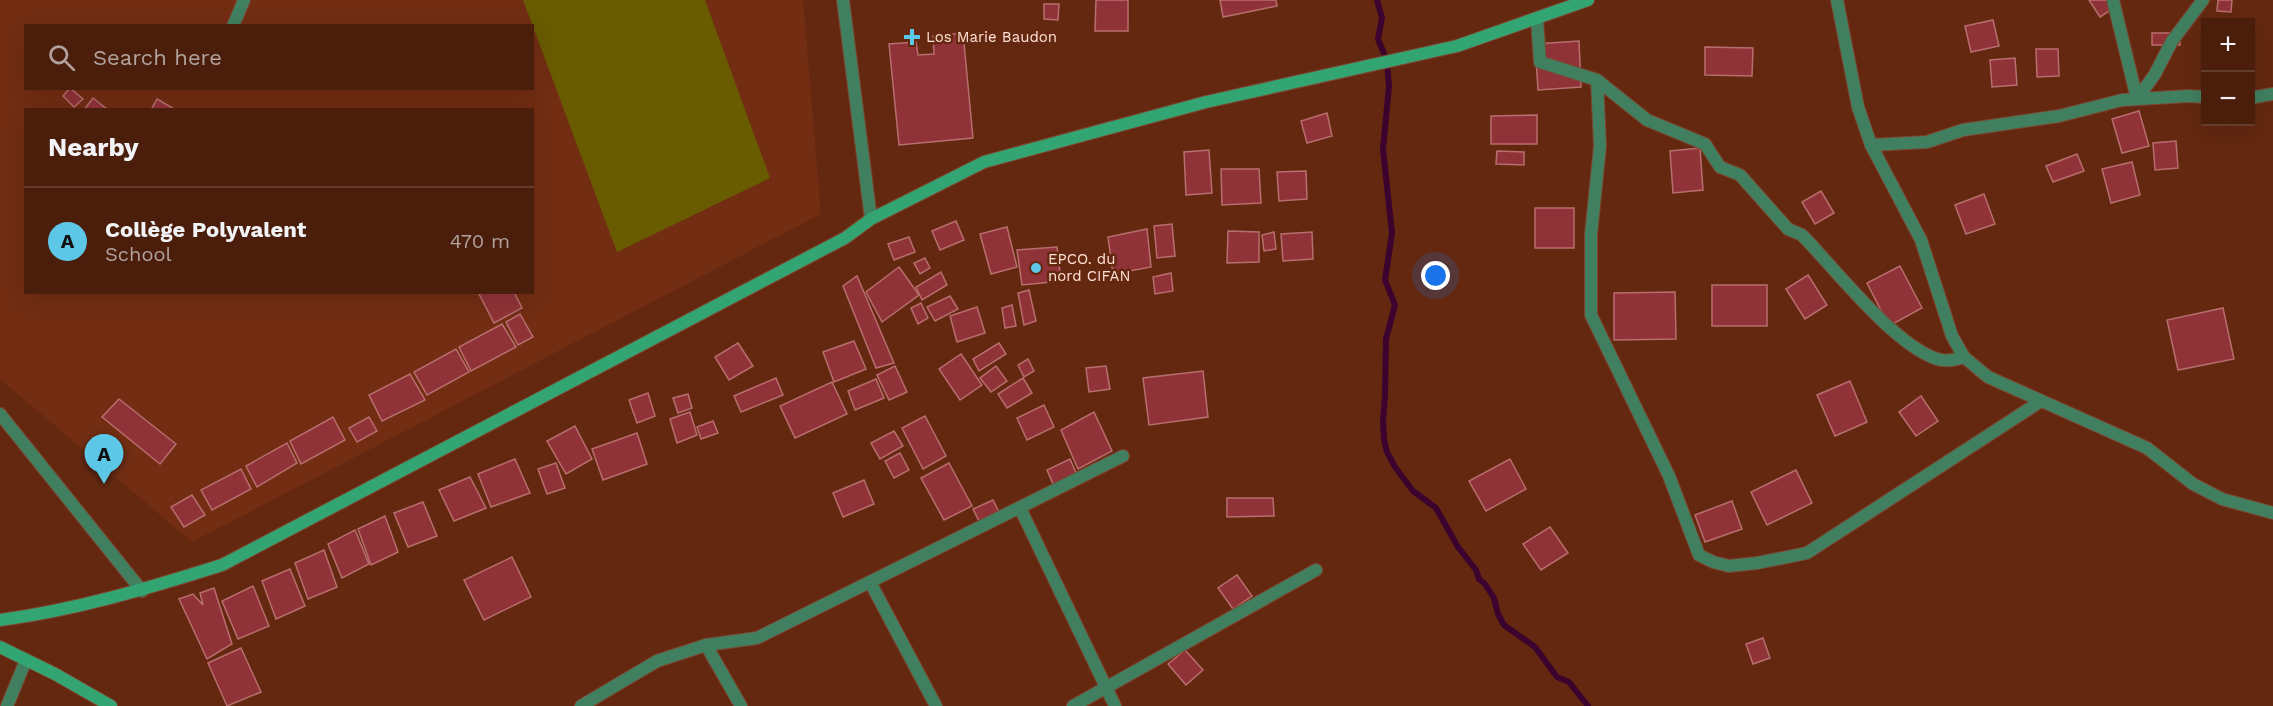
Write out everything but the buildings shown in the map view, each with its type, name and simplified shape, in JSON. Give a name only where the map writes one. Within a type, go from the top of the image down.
[{"type":"street","points":[[234,24],[244,0]]},
{"type":"street","points":[[843,0],[872,219]]},
{"type":"street","points":[[0,620],[30,616],[142,591],[222,565],[845,238],[872,219],[984,162],[1206,102],[1456,46],[1588,0]]},
{"type":"street","points":[[1837,0],[1858,107],[1871,145],[1921,240],[1952,336],[1964,357],[1988,378],[2147,448],[2193,484],[2222,499],[2273,513]]},
{"type":"street","points":[[2113,0],[2137,99]]},
{"type":"street","points":[[2137,99],[2155,74],[2172,41],[2203,0]]},
{"type":"street","points":[[1537,19],[1540,62],[1597,80],[1647,120],[1705,144],[1720,167],[1740,175],[1788,229],[1802,235],[1880,318],[1903,339],[1936,359],[1951,361],[1964,357]]},
{"type":"street","points":[[1597,80],[1600,146],[1592,234],[1592,315],[1669,476],[1699,555],[1729,566],[1807,553],[2041,401]]},
{"type":"street","points":[[2255,97],[2273,94]]},
{"type":"street","points":[[1871,145],[1928,141],[1963,130],[2059,116],[2122,100],[2201,97]]},
{"type":"street","points":[[0,414],[142,591]]},
{"type":"street","points":[[581,706],[657,661],[706,645],[757,638],[1123,456]]},
{"type":"street","points":[[1020,508],[1115,706]]},
{"type":"street","points":[[1073,706],[1316,570]]},
{"type":"street","points":[[870,582],[936,706]]},
{"type":"street","points":[[706,645],[741,706]]},
{"type":"street","points":[[0,647],[111,706]]},
{"type":"street","points":[[7,706],[26,660]]},
{"type":"shaded area","points":[[0,0],[803,0],[821,214],[192,542],[0,379]]},
{"type":"shaded area","points":[[523,0],[705,0],[770,178],[617,252],[534,29],[534,24],[532,24]]},
{"type":"waterway","points":[[1377,0],[1382,18],[1378,39],[1387,61],[1389,86],[1383,149],[1392,233],[1385,280],[1395,305],[1386,339],[1383,422],[1387,452],[1413,491],[1436,508],[1458,547],[1494,598],[1498,614],[1504,625],[1535,647],[1557,677],[1569,682],[1588,706]]},
{"type":"place","name":"Los Marie Baudon","points":[[912,37]]},
{"type":"place","name":"EPCO. du nord CIFAN","points":[[1036,268]]},
{"type":"place","name":"Collège Polyvalent","points":[[104,484]]}]
